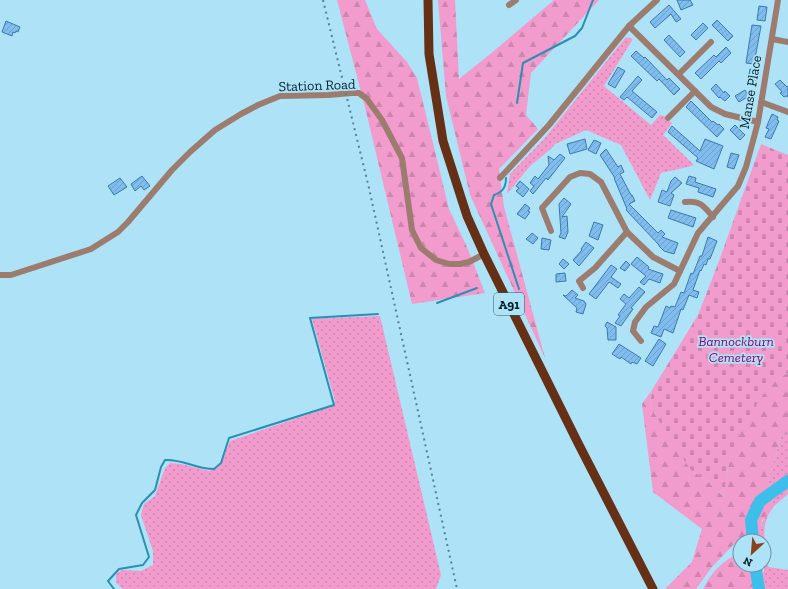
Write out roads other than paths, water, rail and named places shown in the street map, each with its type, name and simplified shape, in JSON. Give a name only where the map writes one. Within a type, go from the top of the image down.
[{"type":"main road","name":"A91","points":[[428,0],[429,54],[443,142],[467,216],[484,254],[653,589]]},
{"type":"street","points":[[509,5],[516,0]]},
{"type":"street","points":[[500,178],[549,126],[629,26],[657,0]]},
{"type":"street","name":"Manse Place","points":[[641,341],[633,331],[635,322],[646,307],[674,284],[698,234],[738,186],[746,167],[758,122],[778,0]]},
{"type":"street","points":[[629,26],[711,107],[718,112],[758,122]]},
{"type":"street","points":[[772,39],[788,42]]},
{"type":"street","points":[[679,74],[711,42]]},
{"type":"street","points":[[668,118],[695,91]]},
{"type":"street","name":"Station Road","points":[[0,275],[11,275],[92,249],[104,242],[118,232],[128,222],[172,170],[215,130],[258,105],[280,96],[359,93],[367,99],[382,120],[402,158],[412,230],[421,248],[436,260],[449,264],[468,262],[484,254]]},
{"type":"street","points":[[761,102],[788,112]]},
{"type":"street","points":[[551,230],[542,208],[570,177],[580,173],[590,174],[600,182],[627,232],[653,257],[680,271]]},
{"type":"street","points":[[685,202],[693,201],[704,205],[713,216]]},
{"type":"street","points":[[583,288],[578,279],[595,268],[627,232]]},
{"type":"waterway","points":[[517,103],[523,63],[575,36],[582,28],[593,0]]},
{"type":"waterway","points":[[506,178],[503,189],[494,195],[491,204],[519,289]]},
{"type":"waterway","points":[[437,303],[477,288]]},
{"type":"waterway","points":[[114,589],[108,581],[119,569],[143,565],[149,557],[136,515],[142,503],[155,490],[161,467],[165,460],[178,461],[207,469],[214,469],[221,463],[229,438],[334,405],[310,318],[378,314]]},
{"type":"waterway","points":[[752,533],[751,520],[760,501],[788,481]]},
{"type":"waterway","points":[[756,573],[759,589]]},
{"type":"railway","points":[[323,0],[369,188],[457,589]]},
{"type":"park label","name":"Bannockburn Cemetery","points":[[736,350]]}]
